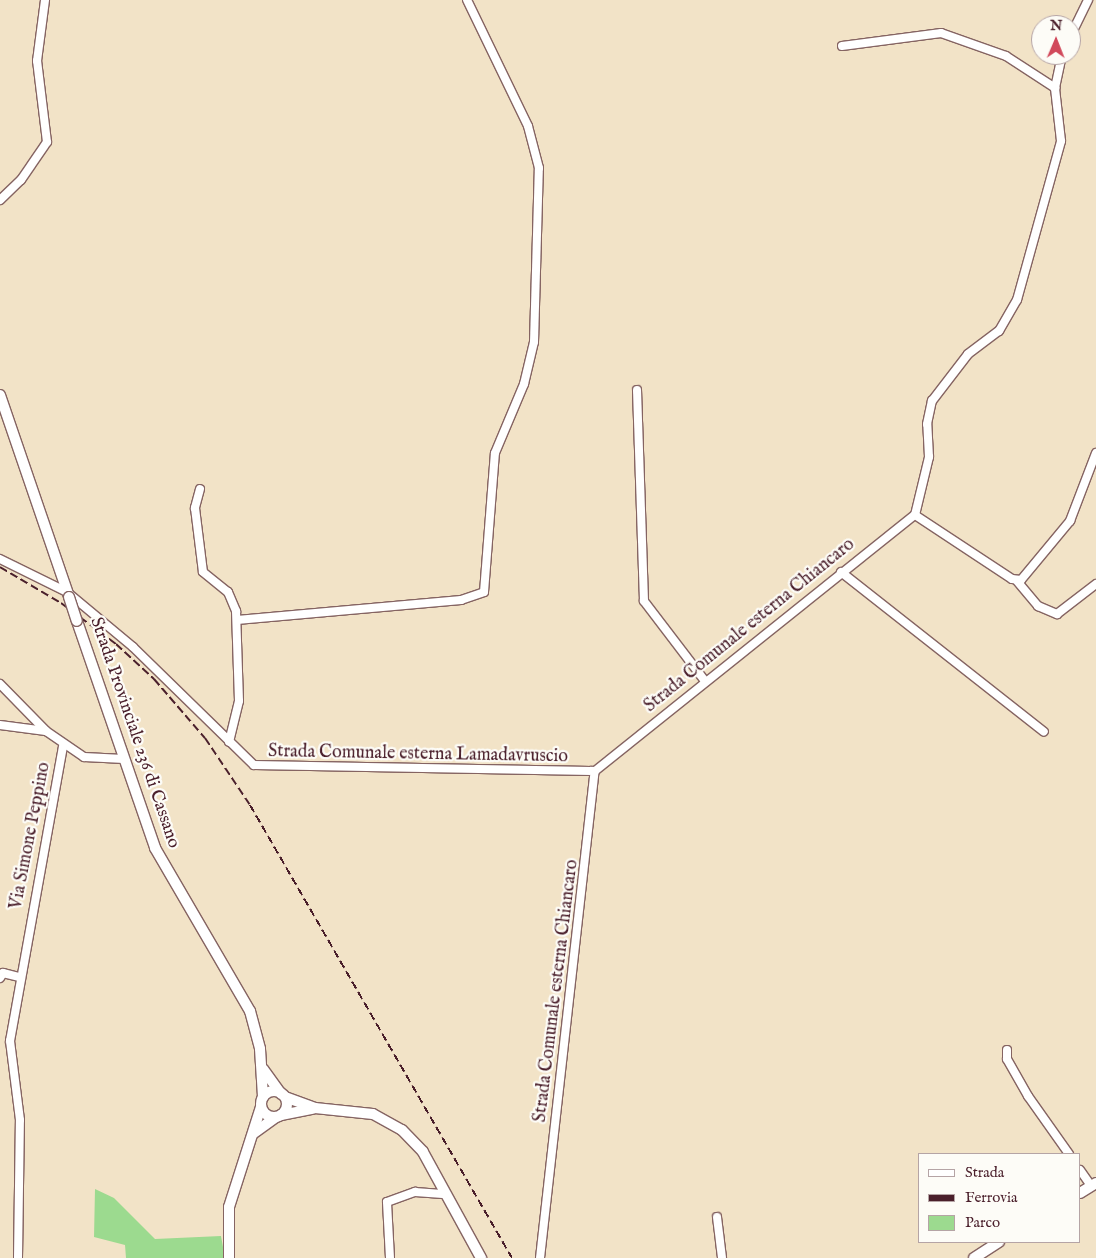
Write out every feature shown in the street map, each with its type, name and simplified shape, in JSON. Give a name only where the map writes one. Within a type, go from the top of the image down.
[{"type":"main road","name":"Strada Provinciale 236 di Cassano","points":[[0,395],[124,758],[169,876],[250,1011],[263,1069]]},
{"type":"main road","points":[[254,1132],[286,1109],[283,1095],[263,1069]]},
{"type":"main road","points":[[228,1258],[229,1207],[262,1102],[263,1069]]},
{"type":"main road","points":[[262,1102],[273,1091],[315,1108],[373,1114],[392,1122],[423,1152],[481,1258]]},
{"type":"main road","points":[[262,1102],[265,1114],[278,1116],[315,1108]]},
{"type":"main road","points":[[1081,1192],[1093,1185]]},
{"type":"main road","points":[[974,1258],[997,1243]]},
{"type":"street","points":[[0,200],[21,180],[47,142],[37,61],[44,0]]},
{"type":"street","points":[[237,620],[461,600],[484,592],[495,453],[524,384],[534,342],[539,168],[528,126],[467,0]]},
{"type":"street","points":[[1081,15],[1088,0]]},
{"type":"street","points":[[842,46],[941,33],[1006,56],[1055,88]]},
{"type":"street","points":[[1060,65],[1055,88],[1061,141],[1017,300],[999,331],[968,354],[932,400],[927,424],[929,458],[915,515],[1017,581],[1038,606],[1057,614],[1096,584]]},
{"type":"street","points":[[638,390],[644,601],[705,681]]},
{"type":"street","points":[[1017,581],[1065,529],[1096,453]]},
{"type":"street","points":[[200,489],[195,508],[203,572],[231,595],[237,620],[239,707],[229,742]]},
{"type":"street","name":"Strada Comunale esterna Chiancaro","points":[[540,1258],[595,771],[841,572],[915,515]]},
{"type":"street","name":"Strada Comunale esterna Lamadavruscio","points":[[0,559],[68,594],[133,647],[229,742],[259,766],[595,771]]},
{"type":"street","points":[[841,572],[1044,732]]},
{"type":"street","points":[[0,684],[63,746],[84,757],[124,758]]},
{"type":"street","points":[[0,724],[46,731]]},
{"type":"street","name":"Via Simone Peppino","points":[[18,1258],[20,1120],[9,1050],[19,977],[63,746]]},
{"type":"street","points":[[0,978],[3,973],[19,977]]},
{"type":"street","points":[[1007,1050],[1007,1059],[1028,1096],[1068,1153]]},
{"type":"street","points":[[1081,1171],[1093,1185]]},
{"type":"street","points":[[390,1258],[387,1202],[414,1192],[446,1194]]},
{"type":"street","points":[[717,1217],[722,1258]]},
{"type":"green space","points":[[95,1189],[114,1198],[155,1239],[221,1236],[225,1258],[126,1258],[125,1245],[94,1237]]},
{"type":"railway","points":[[0,567],[61,603],[116,644],[154,679],[205,738],[250,805],[512,1258]]}]
